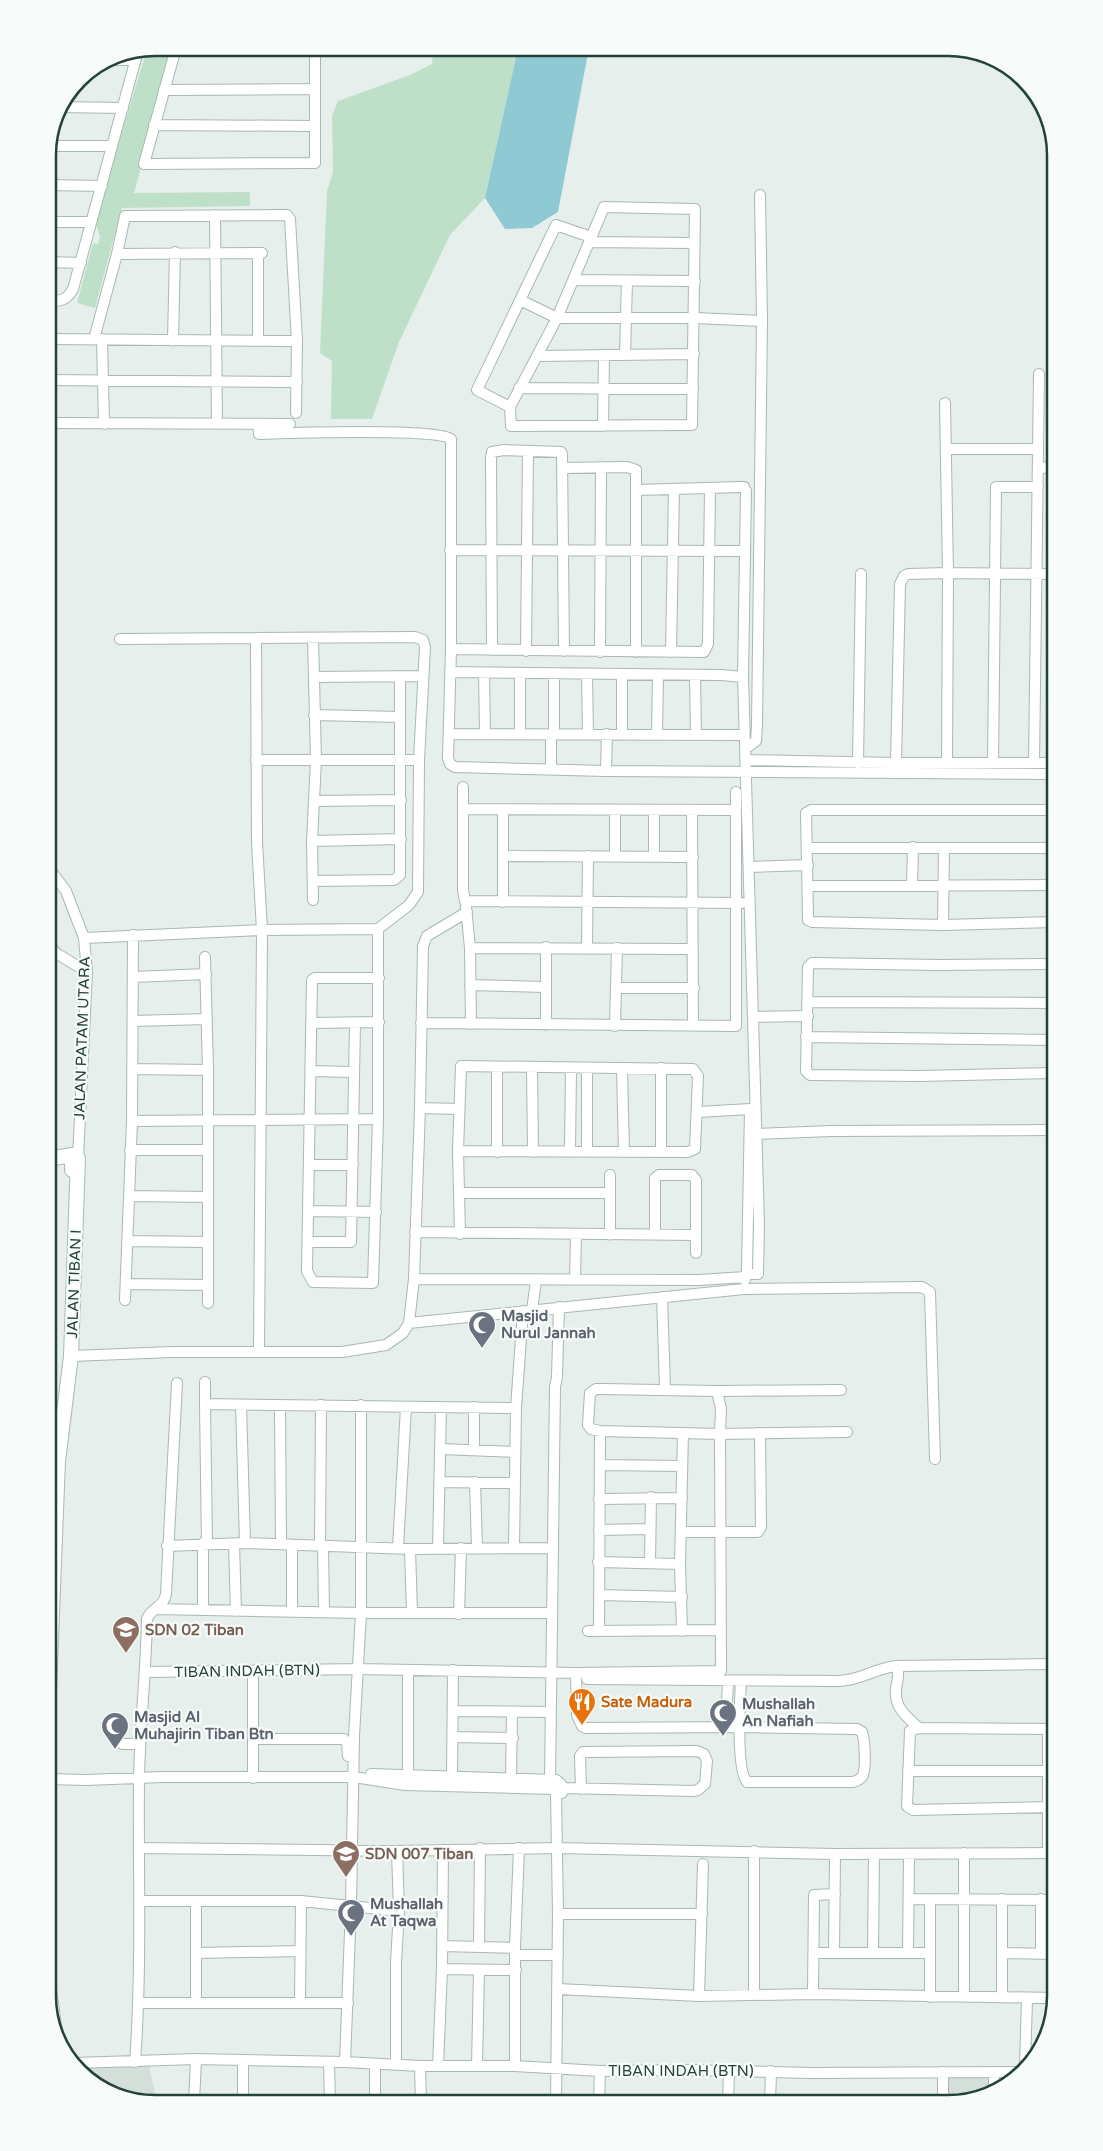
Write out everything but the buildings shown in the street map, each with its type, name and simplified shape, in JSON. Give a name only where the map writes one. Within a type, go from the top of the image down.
[{"type":"street","points":[[173,56],[144,164],[315,163],[315,56]]},
{"type":"street","points":[[56,301],[63,301],[68,298],[73,289],[136,58]]},
{"type":"street","points":[[164,90],[315,89]]},
{"type":"street","points":[[68,107],[123,108]]},
{"type":"street","points":[[154,125],[315,126]]},
{"type":"street","points":[[56,146],[112,146]]},
{"type":"street","points":[[56,185],[102,186]]},
{"type":"street","points":[[745,749],[756,741],[758,726],[762,321],[760,195]]},
{"type":"street","points":[[604,207],[695,209],[692,426],[511,426],[510,407],[557,318],[590,239],[604,207]]},
{"type":"street","points":[[104,424],[104,379],[98,339],[125,216],[283,214],[289,217],[297,341],[296,413]]},
{"type":"street","points":[[215,215],[217,424]]},
{"type":"street","points":[[56,222],[91,222]]},
{"type":"street","points":[[510,407],[477,390],[556,225],[590,239],[695,243]]},
{"type":"street","points":[[173,341],[175,252]]},
{"type":"street","points":[[117,254],[175,252],[260,253],[258,341]]},
{"type":"street","points":[[56,262],[81,263]]},
{"type":"street","points":[[573,280],[695,281]]},
{"type":"street","points":[[626,355],[627,281]]},
{"type":"street","points":[[520,300],[557,318],[694,318],[762,321]]},
{"type":"street","points":[[56,338],[297,341]]},
{"type":"street","points":[[537,356],[694,354]]},
{"type":"street","points":[[603,426],[604,355]]},
{"type":"street","points":[[1034,763],[1039,374]]},
{"type":"street","points":[[56,380],[297,382]]},
{"type":"street","points":[[520,388],[693,389]]},
{"type":"street","points":[[945,403],[948,573],[947,763]]},
{"type":"street","points":[[56,423],[290,424]]},
{"type":"street","points":[[258,424],[259,434],[406,433],[447,436],[450,439],[451,649],[448,758],[450,764],[455,767],[606,771],[1047,774]]},
{"type":"street","points":[[946,449],[1038,449]]},
{"type":"street","points":[[492,650],[493,551],[491,453],[504,450],[561,452],[563,468],[564,651]]},
{"type":"street","points":[[526,651],[528,451]]},
{"type":"street","points":[[1038,467],[1047,468]]},
{"type":"street","points":[[563,468],[635,468],[637,490],[636,652]]},
{"type":"street","points":[[600,652],[601,468]]},
{"type":"street","points":[[993,763],[996,487],[1038,488]]},
{"type":"street","points":[[451,649],[704,652],[707,649],[710,488]]},
{"type":"street","points":[[414,1279],[699,1280],[758,1274],[759,1224],[754,1017],[743,677],[746,491],[744,488],[637,490]]},
{"type":"street","points":[[672,652],[674,489]]},
{"type":"street","points":[[450,550],[563,552],[745,551]]},
{"type":"street","points":[[896,763],[900,584],[904,576],[908,574],[948,573],[1047,574]]},
{"type":"street","points":[[858,763],[861,574]]},
{"type":"street","points":[[256,638],[257,842],[262,930],[259,1351]]},
{"type":"street","points":[[313,638],[316,760],[312,841],[314,900]]},
{"type":"street","points":[[84,938],[262,930],[378,930],[409,905],[418,892],[419,760],[426,647],[420,638],[120,639]]},
{"type":"street","points":[[450,672],[743,677]]},
{"type":"street","points":[[484,673],[485,734]]},
{"type":"street","points":[[520,674],[520,734]]},
{"type":"street","points":[[587,674],[588,734]]},
{"type":"street","points":[[622,674],[622,734]]},
{"type":"street","points":[[551,770],[554,675]]},
{"type":"street","points":[[657,734],[658,675]]},
{"type":"street","points":[[695,675],[696,734]]},
{"type":"street","points":[[314,677],[423,676]]},
{"type":"street","points":[[313,881],[394,880],[400,875],[402,839],[400,677]]},
{"type":"street","points":[[314,715],[400,717]]},
{"type":"street","points":[[450,734],[744,735]]},
{"type":"street","points":[[606,771],[607,734]]},
{"type":"street","points":[[256,760],[419,760]]},
{"type":"street","points":[[745,760],[858,763],[1047,763]]},
{"type":"street","points":[[463,787],[463,890],[470,948],[471,1024]]},
{"type":"street","points":[[421,1023],[736,1026],[738,903],[736,792]]},
{"type":"street","points":[[314,801],[401,800]]},
{"type":"street","points":[[464,810],[735,810]]},
{"type":"street","points":[[503,810],[503,902]]},
{"type":"street","points":[[1047,810],[811,810],[806,813],[808,918],[812,922],[943,925],[1047,922]]},
{"type":"street","points":[[615,811],[615,857]]},
{"type":"street","points":[[654,811],[654,857]]},
{"type":"street","points":[[692,811],[693,1026]]},
{"type":"street","points":[[312,841],[402,839]]},
{"type":"street","points":[[912,884],[913,847]]},
{"type":"street","points":[[807,848],[1047,848]]},
{"type":"street","points":[[943,925],[944,848]]},
{"type":"street","points":[[503,856],[693,857]]},
{"type":"street","points":[[587,948],[588,856]]},
{"type":"street","points":[[749,867],[808,865]]},
{"type":"street","name":"JALAN PATAM UTARA","points":[[56,878],[66,891],[84,938],[87,972],[82,1062],[77,1070],[75,1157]]},
{"type":"street","points":[[808,886],[912,884],[1047,885]]},
{"type":"street","points":[[71,1356],[166,1352],[342,1352],[386,1345],[403,1333],[409,1323],[414,1279],[424,940],[427,936],[466,906],[503,902],[587,901],[751,904]]},
{"type":"street","points":[[378,930],[379,978],[378,1119],[374,1283],[313,1282],[308,1271],[312,980],[315,978],[379,978]]},
{"type":"street","points":[[125,1300],[132,1121],[133,935]]},
{"type":"street","points":[[546,947],[546,1025]]},
{"type":"street","points":[[470,948],[692,948]]},
{"type":"street","points":[[615,1026],[616,948]]},
{"type":"street","points":[[56,953],[87,972]]},
{"type":"street","points":[[205,957],[208,1070],[208,1302]]},
{"type":"street","points":[[1047,964],[939,965],[812,962],[808,967],[806,1037],[806,1071],[810,1075],[929,1076],[1047,1073]]},
{"type":"street","points":[[133,977],[206,974]]},
{"type":"street","points":[[470,985],[545,987]]},
{"type":"street","points":[[616,988],[694,988]]},
{"type":"street","points":[[807,1002],[1047,1003]]},
{"type":"street","points":[[754,1017],[808,1016]]},
{"type":"street","points":[[133,1021],[206,1019]]},
{"type":"street","points":[[311,1023],[379,1022]]},
{"type":"street","points":[[308,1242],[351,1242],[355,1023]]},
{"type":"street","points":[[806,1037],[1047,1040]]},
{"type":"street","points":[[458,1151],[694,1151],[698,1112],[698,1076],[695,1070],[691,1068],[461,1066],[458,1151],[460,1234]]},
{"type":"street","points":[[497,1067],[497,1152]]},
{"type":"street","points":[[532,1068],[533,1152]]},
{"type":"street","points":[[570,1151],[571,1068]]},
{"type":"street","points":[[587,1068],[587,1152]]},
{"type":"street","points":[[622,1068],[624,1152]]},
{"type":"street","points":[[660,1152],[661,1068]]},
{"type":"street","points":[[132,1069],[208,1070]]},
{"type":"street","points":[[310,1071],[353,1072]]},
{"type":"street","points":[[420,1108],[459,1109]]},
{"type":"street","points":[[698,1112],[750,1109],[746,1276],[744,1289]]},
{"type":"street","points":[[132,1121],[378,1119]]},
{"type":"street","points":[[756,1134],[1047,1130]]},
{"type":"street","points":[[130,1150],[208,1150]]},
{"type":"street","points":[[56,1158],[75,1157]]},
{"type":"street","name":"JALAN TIBAN I","points":[[56,1507],[58,1461],[71,1356],[75,1157]]},
{"type":"street","name":"JALAN TIBAN I","points":[[56,1420],[65,1356],[75,1157]]},
{"type":"street","points":[[310,1165],[353,1165]]},
{"type":"street","points":[[610,1175],[610,1235]]},
{"type":"street","points":[[655,1235],[655,1178],[659,1175],[692,1175],[696,1180],[696,1253]]},
{"type":"street","points":[[460,1193],[609,1193]]},
{"type":"street","points":[[129,1196],[208,1197]]},
{"type":"street","points":[[309,1210],[376,1212]]},
{"type":"street","points":[[415,1232],[460,1234],[696,1235]]},
{"type":"street","points":[[575,1280],[576,1234]]},
{"type":"street","points":[[127,1241],[208,1242]]},
{"type":"street","points":[[514,1547],[516,1408],[527,1311],[536,1280]]},
{"type":"street","points":[[126,1284],[208,1285]]},
{"type":"street","points":[[409,1323],[744,1289],[922,1287],[930,1292],[935,1459]]},
{"type":"street","points":[[662,1297],[665,1390]]},
{"type":"street","points":[[559,1307],[555,1387],[550,1712],[550,1784],[556,1793],[559,1849]]},
{"type":"street","points":[[203,1610],[205,1382]]},
{"type":"street","points":[[135,2062],[138,2003],[139,1778],[146,1672],[147,1619],[149,1614],[165,1599],[177,1383]]},
{"type":"street","points":[[840,1390],[717,1391],[602,1389],[592,1391],[589,1402],[588,1425],[591,1429],[600,1431],[720,1434],[847,1432]]},
{"type":"street","points":[[600,1431],[601,1465],[598,1562],[600,1595],[594,1631],[721,1630],[721,1409],[720,1397],[717,1391]]},
{"type":"street","points":[[205,1404],[516,1408]]},
{"type":"street","points":[[241,1405],[245,1543]]},
{"type":"street","points":[[280,1405],[292,1612]]},
{"type":"street","points":[[321,1405],[321,1545],[324,1612]]},
{"type":"street","points":[[345,2062],[351,1906],[352,1776],[361,1613],[361,1405]]},
{"type":"street","points":[[398,1548],[406,1407]]},
{"type":"street","points":[[474,1407],[474,1450]]},
{"type":"street","points":[[438,1548],[441,1408]]},
{"type":"street","points":[[682,1631],[680,1564],[683,1433]]},
{"type":"street","points":[[682,1532],[758,1532],[760,1527],[760,1433]]},
{"type":"street","points":[[440,1449],[515,1452]]},
{"type":"street","points":[[601,1465],[682,1466]]},
{"type":"street","points":[[439,1482],[515,1483]]},
{"type":"street","points":[[475,1482],[477,1547]]},
{"type":"street","points":[[650,1562],[651,1497]]},
{"type":"street","points":[[600,1498],[682,1498]]},
{"type":"street","points":[[599,1530],[650,1529]]},
{"type":"street","points":[[167,1546],[205,1543],[245,1543],[410,1549],[477,1547],[552,1548]]},
{"type":"street","points":[[234,1544],[236,1611]]},
{"type":"street","points":[[459,1614],[461,1548]]},
{"type":"street","points":[[410,1549],[412,1613]]},
{"type":"street","points":[[598,1562],[680,1564]]},
{"type":"street","points":[[600,1595],[682,1597]]},
{"type":"street","points":[[156,1609],[459,1614],[552,1613]]},
{"type":"street","name":"TIBAN INDAH (BTN)","points":[[146,1672],[359,1669],[552,1671],[576,1676],[721,1671],[721,1630]]},
{"type":"street","points":[[741,1680],[740,1727],[742,1773],[747,1782],[853,1782],[863,1775],[865,1742],[862,1732],[857,1729],[740,1727],[586,1728],[582,1726],[576,1715],[576,1676],[728,1681],[741,1680],[852,1680],[863,1678],[883,1668],[897,1666],[1047,1664]]},
{"type":"street","points":[[897,1666],[899,1673],[896,1689],[897,1704],[919,1728]]},
{"type":"street","points":[[408,1670],[408,1775]]},
{"type":"street","points":[[452,1777],[453,1670]]},
{"type":"street","points":[[252,1672],[252,1778]]},
{"type":"street","points":[[726,1727],[728,1681]]},
{"type":"street","points":[[727,1701],[740,1701]]},
{"type":"street","points":[[453,1711],[550,1712]]},
{"type":"street","points":[[511,1778],[512,1712]]},
{"type":"street","points":[[1047,1729],[919,1728],[909,1732],[907,1806],[913,1810],[1047,1807]]},
{"type":"street","points":[[453,1737],[513,1738]]},
{"type":"street","points":[[253,1739],[344,1739],[347,1743],[352,1776]]},
{"type":"street","points":[[122,1744],[140,1744]]},
{"type":"street","points":[[562,1788],[581,1789],[698,1790],[703,1788],[707,1779],[707,1761],[704,1754],[697,1751],[583,1752],[580,1756],[581,1789]]},
{"type":"street","points":[[908,1771],[1047,1771]]},
{"type":"street","points":[[56,1779],[408,1775],[511,1778],[550,1784]]},
{"type":"street","points":[[352,1776],[404,1785],[550,1784],[558,1780],[562,1788],[559,1849],[556,2095]]},
{"type":"street","points":[[138,1848],[397,1851],[519,1848],[835,1854],[1047,1853]]},
{"type":"street","points":[[479,1946],[480,1848]]},
{"type":"street","points":[[515,2066],[519,1848]]},
{"type":"street","points":[[438,2066],[442,1969],[442,1850]]},
{"type":"street","points":[[396,2064],[396,1962],[399,1911],[397,1851]]},
{"type":"street","points":[[754,1851],[754,1994]]},
{"type":"street","points":[[834,1954],[835,1854]]},
{"type":"street","points":[[873,1954],[874,1854]]},
{"type":"street","points":[[908,1954],[909,1854]]},
{"type":"street","points":[[964,1854],[964,1996]]},
{"type":"street","points":[[699,1996],[702,1864]]},
{"type":"street","points":[[813,1994],[815,1953],[814,1895],[835,1894]]},
{"type":"street","points":[[909,1899],[1047,1899]]},
{"type":"street","points":[[930,1899],[930,1997]]},
{"type":"street","points":[[1002,1899],[1002,1997]]},
{"type":"street","points":[[1041,1899],[1041,1954]]},
{"type":"street","points":[[138,1901],[301,1901],[399,1911]]},
{"type":"street","points":[[196,1901],[196,2002]]},
{"type":"street","points":[[300,2002],[301,1901]]},
{"type":"street","points":[[558,1914],[702,1914]]},
{"type":"street","points":[[442,1946],[479,1946],[516,1952],[558,1955]]},
{"type":"street","points":[[196,1952],[300,1951]]},
{"type":"street","points":[[815,1953],[929,1954]]},
{"type":"street","points":[[1002,1954],[1047,1954]]},
{"type":"street","points":[[442,1969],[516,1970]]},
{"type":"street","points":[[477,2066],[479,1970]]},
{"type":"street","points":[[558,1989],[699,1996],[813,1994],[1047,1998]]},
{"type":"street","points":[[1025,2057],[1027,1999]]},
{"type":"street","points":[[138,2003],[348,2002]]},
{"type":"street","points":[[194,2095],[196,2060]]},
{"type":"street","points":[[243,2060],[243,2095]]},
{"type":"street","name":"TIBAN INDAH (BTN)","points":[[82,2062],[243,2060],[420,2066],[515,2066],[600,2072],[943,2072],[1007,2075]]},
{"type":"street","points":[[329,2062],[330,2095]]},
{"type":"street","points":[[375,2064],[375,2095]]},
{"type":"street","points":[[420,2066],[421,2095]]},
{"type":"street","points":[[729,2095],[730,2071]]},
{"type":"street","points":[[770,2095],[771,2071]]},
{"type":"street","points":[[600,2072],[600,2095]]},
{"type":"street","points":[[943,2072],[943,2095]]},
{"type":"street","points":[[994,2073],[994,2083]]},
{"type":"shaded area","points":[[149,2065],[155,2095],[136,2093],[111,2085],[87,2068]]},
{"type":"shaded area","points":[[945,2077],[1003,2077],[986,2087],[967,2093],[947,2095]]},
{"type":"green space","points":[[172,56],[134,193],[250,192],[250,206],[122,208],[95,308],[77,303],[93,243],[98,244],[100,237],[95,221],[145,57]]},
{"type":"green space","points":[[432,56],[516,56],[485,198],[450,235],[399,342],[372,419],[331,419],[332,361],[320,353],[327,191],[333,172],[332,116],[338,101],[410,75],[432,64]]},
{"type":"water","points":[[516,56],[587,56],[558,212],[532,228],[505,229],[485,198]]},
{"type":"place","name":"Masjid Nurul Jannah","points":[[482,1349]]},
{"type":"place","name":"SDN 02 Tiban","points":[[126,1654]]},
{"type":"place","name":"Sate Madura","points":[[582,1726]]},
{"type":"place","name":"Mushallah An Nafiah","points":[[723,1737]]},
{"type":"place","name":"Masjid Al Muhajirin Tiban Btn","points":[[115,1750]]},
{"type":"place","name":"SDN 007 Tiban","points":[[346,1878]]},
{"type":"place","name":"Mushallah At Taqwa","points":[[351,1937]]}]
